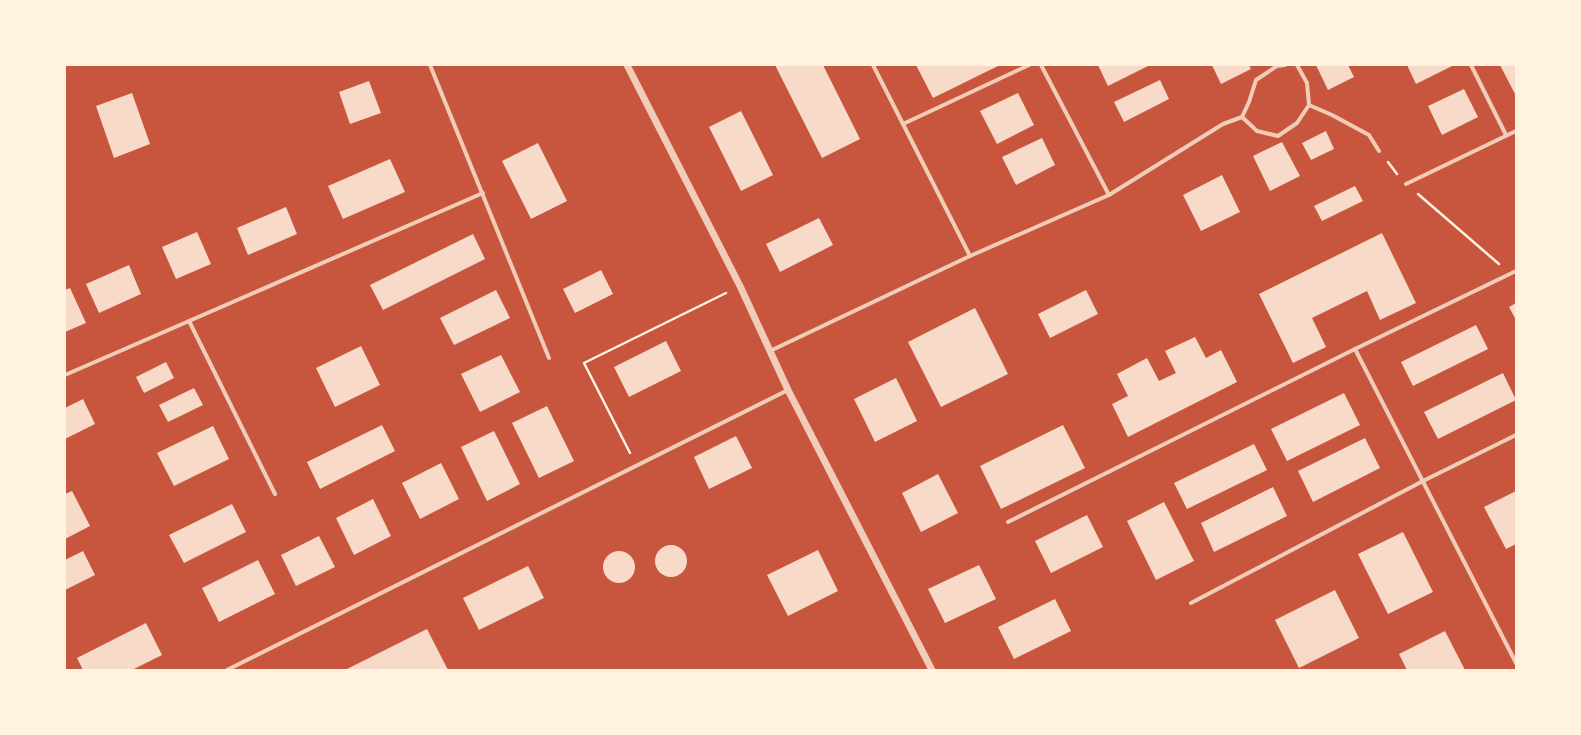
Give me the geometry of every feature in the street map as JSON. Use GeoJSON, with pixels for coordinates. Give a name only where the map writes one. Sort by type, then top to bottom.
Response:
{"type":"FeatureCollection","features":[{"type":"Feature","properties":{"kind":"street"},"geometry":{"type":"LineString","coordinates":[[430,65],[549,358]]}},
{"type":"Feature","properties":{"kind":"street"},"geometry":{"type":"LineString","coordinates":[[627,65],[740,286],[788,390],[932,670]]}},
{"type":"Feature","properties":{"kind":"street"},"geometry":{"type":"LineString","coordinates":[[873,65],[970,256]]}},
{"type":"Feature","properties":{"kind":"street"},"geometry":{"type":"LineString","coordinates":[[903,124],[1029,65]]}},
{"type":"Feature","properties":{"kind":"street"},"geometry":{"type":"LineString","coordinates":[[1042,65],[1109,195]]}},
{"type":"Feature","properties":{"kind":"street"},"geometry":{"type":"LineString","coordinates":[[770,351],[970,256],[1109,195],[1223,124],[1242,117],[1249,102],[1256,80],[1276,66],[1285,65]]}},
{"type":"Feature","properties":{"kind":"street"},"geometry":{"type":"LineString","coordinates":[[1242,117],[1257,131],[1278,136],[1297,123],[1309,105],[1307,83],[1297,65]]}},
{"type":"Feature","properties":{"kind":"street"},"geometry":{"type":"LineString","coordinates":[[1471,65],[1506,135]]}},
{"type":"Feature","properties":{"kind":"street"},"geometry":{"type":"LineString","coordinates":[[1309,105],[1332,115],[1369,135],[1379,151]]}},
{"type":"Feature","properties":{"kind":"street"},"geometry":{"type":"LineString","coordinates":[[1406,184],[1516,131]]}},
{"type":"Feature","properties":{"kind":"street"},"geometry":{"type":"LineString","coordinates":[[65,375],[483,193]]}},
{"type":"Feature","properties":{"kind":"street"},"geometry":{"type":"LineString","coordinates":[[1008,522],[1355,349],[1516,271]]}},
{"type":"Feature","properties":{"kind":"street"},"geometry":{"type":"LineString","coordinates":[[189,321],[275,494]]}},
{"type":"Feature","properties":{"kind":"street"},"geometry":{"type":"LineString","coordinates":[[1355,349],[1516,663]]}},
{"type":"Feature","properties":{"kind":"street"},"geometry":{"type":"LineString","coordinates":[[227,670],[788,390]]}},
{"type":"Feature","properties":{"kind":"street"},"geometry":{"type":"LineString","coordinates":[[1191,603],[1423,481],[1516,435]]}},
{"type":"Feature","properties":{"kind":"path"},"geometry":{"type":"LineString","coordinates":[[1379,151],[1406,184],[1511,273]]}},
{"type":"Feature","properties":{"kind":"path"},"geometry":{"type":"LineString","coordinates":[[637,466],[584,364],[740,286]]}},
{"type":"Feature","properties":{"kind":"building"},"geometry":{"type":"Polygon","coordinates":[[[775,65],[823,65],[860,139],[822,158],[775,65]]]}},
{"type":"Feature","properties":{"kind":"building"},"geometry":{"type":"Polygon","coordinates":[[[916,65],[1000,65],[933,98],[916,65]]]}},
{"type":"Feature","properties":{"kind":"building"},"geometry":{"type":"Polygon","coordinates":[[[1098,65],[1150,65],[1108,86],[1098,65]]]}},
{"type":"Feature","properties":{"kind":"building"},"geometry":{"type":"Polygon","coordinates":[[[1212,65],[1249,65],[1251,69],[1221,84],[1212,65]]]}},
{"type":"Feature","properties":{"kind":"building"},"geometry":{"type":"Polygon","coordinates":[[[1316,65],[1348,65],[1354,77],[1328,90],[1316,65]]]}},
{"type":"Feature","properties":{"kind":"building"},"geometry":{"type":"Polygon","coordinates":[[[1407,65],[1454,65],[1416,84],[1407,65]]]}},
{"type":"Feature","properties":{"kind":"building"},"geometry":{"type":"Polygon","coordinates":[[[1500,65],[1516,65],[1516,94],[1515,94],[1500,65]]]}},
{"type":"Feature","properties":{"kind":"building"},"geometry":{"type":"Polygon","coordinates":[[[1160,80],[1169,99],[1124,122],[1114,102],[1160,80]]]}},
{"type":"Feature","properties":{"kind":"building"},"geometry":{"type":"Polygon","coordinates":[[[369,81],[381,113],[350,124],[339,92],[369,81]]]}},
{"type":"Feature","properties":{"kind":"building"},"geometry":{"type":"Polygon","coordinates":[[[1464,89],[1478,117],[1442,135],[1428,106],[1464,89]]]}},
{"type":"Feature","properties":{"kind":"building"},"geometry":{"type":"Polygon","coordinates":[[[132,93],[150,144],[114,158],[96,106],[132,93]]]}},
{"type":"Feature","properties":{"kind":"building"},"geometry":{"type":"Polygon","coordinates":[[[1018,93],[1034,125],[997,144],[980,111],[1018,93]]]}},
{"type":"Feature","properties":{"kind":"building"},"geometry":{"type":"Polygon","coordinates":[[[741,111],[773,175],[741,191],[709,127],[741,111]]]}},
{"type":"Feature","properties":{"kind":"building"},"geometry":{"type":"Polygon","coordinates":[[[1326,131],[1334,149],[1311,160],[1302,143],[1326,131]]]}},
{"type":"Feature","properties":{"kind":"building"},"geometry":{"type":"Polygon","coordinates":[[[1042,138],[1055,165],[1016,185],[1002,157],[1042,138]]]}},
{"type":"Feature","properties":{"kind":"building"},"geometry":{"type":"Polygon","coordinates":[[[1282,142],[1300,176],[1270,191],[1253,156],[1282,142]]]}},
{"type":"Feature","properties":{"kind":"building"},"geometry":{"type":"Polygon","coordinates":[[[538,143],[567,201],[531,219],[502,161],[538,143]]]}},
{"type":"Feature","properties":{"kind":"building"},"geometry":{"type":"Polygon","coordinates":[[[390,159],[405,192],[343,219],[328,186],[390,159]]]}},
{"type":"Feature","properties":{"kind":"building"},"geometry":{"type":"Polygon","coordinates":[[[1222,175],[1240,212],[1201,231],[1183,195],[1222,175]]]}},
{"type":"Feature","properties":{"kind":"building"},"geometry":{"type":"Polygon","coordinates":[[[1355,186],[1363,201],[1322,221],[1314,206],[1355,186]]]}},
{"type":"Feature","properties":{"kind":"building"},"geometry":{"type":"Polygon","coordinates":[[[286,207],[297,234],[248,255],[237,228],[286,207]]]}},
{"type":"Feature","properties":{"kind":"building"},"geometry":{"type":"Polygon","coordinates":[[[819,218],[833,245],[780,272],[766,244],[819,218]]]}},
{"type":"Feature","properties":{"kind":"building"},"geometry":{"type":"Polygon","coordinates":[[[197,232],[211,264],[176,279],[162,247],[197,232]]]}},
{"type":"Feature","properties":{"kind":"building"},"geometry":{"type":"Polygon","coordinates":[[[1382,233],[1416,303],[1380,320],[1367,291],[1312,318],[1326,347],[1293,363],[1259,294],[1382,233]]]}},
{"type":"Feature","properties":{"kind":"building"},"geometry":{"type":"Polygon","coordinates":[[[473,234],[485,259],[383,310],[370,285],[473,234]]]}},
{"type":"Feature","properties":{"kind":"building"},"geometry":{"type":"Polygon","coordinates":[[[129,265],[141,294],[99,313],[86,284],[129,265]]]}},
{"type":"Feature","properties":{"kind":"building"},"geometry":{"type":"Polygon","coordinates":[[[601,270],[613,294],[575,313],[563,289],[601,270]]]}},
{"type":"Feature","properties":{"kind":"building"},"geometry":{"type":"Polygon","coordinates":[[[70,288],[86,323],[65,332],[65,290],[70,288]]]}},
{"type":"Feature","properties":{"kind":"building"},"geometry":{"type":"Polygon","coordinates":[[[496,290],[510,318],[454,345],[440,318],[496,290]]]}},
{"type":"Feature","properties":{"kind":"building"},"geometry":{"type":"Polygon","coordinates":[[[1086,290],[1098,314],[1050,338],[1038,314],[1086,290]]]}},
{"type":"Feature","properties":{"kind":"building"},"geometry":{"type":"Polygon","coordinates":[[[1516,303],[1516,320],[1509,307],[1516,303]]]}},
{"type":"Feature","properties":{"kind":"building"},"geometry":{"type":"Polygon","coordinates":[[[975,308],[1008,374],[941,407],[908,342],[975,308]]]}},
{"type":"Feature","properties":{"kind":"building"},"geometry":{"type":"Polygon","coordinates":[[[1476,325],[1488,349],[1413,386],[1401,362],[1476,325]]]}},
{"type":"Feature","properties":{"kind":"building"},"geometry":{"type":"Polygon","coordinates":[[[1195,337],[1206,358],[1221,350],[1237,382],[1128,437],[1112,404],[1128,396],[1117,374],[1147,358],[1159,381],[1176,373],[1165,351],[1195,337]]]}},
{"type":"Feature","properties":{"kind":"building"},"geometry":{"type":"Polygon","coordinates":[[[666,341],[681,371],[629,397],[614,367],[666,341]]]}},
{"type":"Feature","properties":{"kind":"building"},"geometry":{"type":"Polygon","coordinates":[[[361,346],[380,385],[335,407],[316,368],[361,346]]]}},
{"type":"Feature","properties":{"kind":"building"},"geometry":{"type":"Polygon","coordinates":[[[501,355],[520,392],[480,412],[461,374],[501,355]]]}},
{"type":"Feature","properties":{"kind":"building"},"geometry":{"type":"Polygon","coordinates":[[[166,362],[174,378],[144,393],[136,377],[166,362]]]}},
{"type":"Feature","properties":{"kind":"building"},"geometry":{"type":"Polygon","coordinates":[[[1503,373],[1516,400],[1438,439],[1424,412],[1503,373]]]}},
{"type":"Feature","properties":{"kind":"building"},"geometry":{"type":"Polygon","coordinates":[[[896,378],[917,421],[875,442],[854,399],[896,378]]]}},
{"type":"Feature","properties":{"kind":"building"},"geometry":{"type":"Polygon","coordinates":[[[194,388],[203,405],[168,422],[159,405],[194,388]]]}},
{"type":"Feature","properties":{"kind":"building"},"geometry":{"type":"Polygon","coordinates":[[[1344,393],[1360,425],[1287,461],[1271,429],[1344,393]]]}},
{"type":"Feature","properties":{"kind":"building"},"geometry":{"type":"Polygon","coordinates":[[[83,399],[95,424],[65,439],[65,408],[83,399]]]}},
{"type":"Feature","properties":{"kind":"building"},"geometry":{"type":"Polygon","coordinates":[[[547,406],[574,461],[539,478],[512,423],[547,406]]]}},
{"type":"Feature","properties":{"kind":"building"},"geometry":{"type":"Polygon","coordinates":[[[382,425],[395,451],[320,489],[307,462],[382,425]]]}},
{"type":"Feature","properties":{"kind":"building"},"geometry":{"type":"Polygon","coordinates":[[[1063,425],[1085,468],[1001,509],[980,466],[1063,425]]]}},
{"type":"Feature","properties":{"kind":"building"},"geometry":{"type":"Polygon","coordinates":[[[213,426],[229,459],[174,486],[157,453],[213,426]]]}},
{"type":"Feature","properties":{"kind":"building"},"geometry":{"type":"Polygon","coordinates":[[[494,431],[520,484],[487,501],[461,447],[494,431]]]}},
{"type":"Feature","properties":{"kind":"building"},"geometry":{"type":"Polygon","coordinates":[[[736,436],[752,468],[709,489],[694,457],[736,436]]]}},
{"type":"Feature","properties":{"kind":"building"},"geometry":{"type":"Polygon","coordinates":[[[1365,438],[1380,468],[1313,502],[1298,471],[1365,438]]]}},
{"type":"Feature","properties":{"kind":"building"},"geometry":{"type":"Polygon","coordinates":[[[1254,444],[1267,470],[1187,509],[1174,483],[1254,444]]]}},
{"type":"Feature","properties":{"kind":"building"},"geometry":{"type":"Polygon","coordinates":[[[441,463],[459,499],[420,519],[402,483],[441,463]]]}},
{"type":"Feature","properties":{"kind":"building"},"geometry":{"type":"Polygon","coordinates":[[[938,474],[958,513],[921,532],[902,493],[938,474]]]}},
{"type":"Feature","properties":{"kind":"building"},"geometry":{"type":"Polygon","coordinates":[[[1273,487],[1287,516],[1214,552],[1201,523],[1273,487]]]}},
{"type":"Feature","properties":{"kind":"building"},"geometry":{"type":"Polygon","coordinates":[[[72,491],[90,526],[65,539],[65,494],[72,491]]]}},
{"type":"Feature","properties":{"kind":"building"},"geometry":{"type":"Polygon","coordinates":[[[1516,491],[1516,544],[1506,549],[1484,507],[1516,491]]]}},
{"type":"Feature","properties":{"kind":"building"},"geometry":{"type":"Polygon","coordinates":[[[373,499],[391,536],[354,555],[336,518],[373,499]]]}},
{"type":"Feature","properties":{"kind":"building"},"geometry":{"type":"Polygon","coordinates":[[[1164,502],[1194,561],[1156,580],[1127,521],[1164,502]]]}},
{"type":"Feature","properties":{"kind":"building"},"geometry":{"type":"Polygon","coordinates":[[[232,504],[246,532],[184,563],[169,535],[232,504]]]}},
{"type":"Feature","properties":{"kind":"building"},"geometry":{"type":"Polygon","coordinates":[[[1087,515],[1103,547],[1051,573],[1035,541],[1087,515]]]}},
{"type":"Feature","properties":{"kind":"building"},"geometry":{"type":"Polygon","coordinates":[[[1403,532],[1433,592],[1388,614],[1358,554],[1403,532]]]}},
{"type":"Feature","properties":{"kind":"building"},"geometry":{"type":"Polygon","coordinates":[[[319,536],[335,567],[296,586],[281,555],[319,536]]]}},
{"type":"Feature","properties":{"kind":"building"},"geometry":{"type":"Polygon","coordinates":[[[668,545],[674,545],[684,552],[687,561],[686,567],[680,574],[674,577],[668,577],[658,570],[655,564],[655,558],[662,548],[668,545]]]}},
{"type":"Feature","properties":{"kind":"building"},"geometry":{"type":"Polygon","coordinates":[[[818,550],[838,591],[788,616],[767,575],[818,550]]]}},
{"type":"Feature","properties":{"kind":"building"},"geometry":{"type":"Polygon","coordinates":[[[83,551],[95,575],[65,590],[65,560],[83,551]]]}},
{"type":"Feature","properties":{"kind":"building"},"geometry":{"type":"Polygon","coordinates":[[[616,551],[622,551],[632,558],[635,567],[634,573],[628,580],[622,583],[616,583],[606,576],[603,570],[603,564],[610,554],[616,551]]]}},
{"type":"Feature","properties":{"kind":"building"},"geometry":{"type":"Polygon","coordinates":[[[258,560],[275,594],[219,622],[202,588],[258,560]]]}},
{"type":"Feature","properties":{"kind":"building"},"geometry":{"type":"Polygon","coordinates":[[[979,565],[996,599],[945,623],[928,589],[979,565]]]}},
{"type":"Feature","properties":{"kind":"building"},"geometry":{"type":"Polygon","coordinates":[[[528,566],[544,598],[479,630],[463,598],[528,566]]]}},
{"type":"Feature","properties":{"kind":"building"},"geometry":{"type":"Polygon","coordinates":[[[1335,590],[1359,638],[1299,668],[1275,620],[1335,590]]]}},
{"type":"Feature","properties":{"kind":"building"},"geometry":{"type":"Polygon","coordinates":[[[1055,599],[1071,631],[1014,659],[998,627],[1055,599]]]}},
{"type":"Feature","properties":{"kind":"building"},"geometry":{"type":"Polygon","coordinates":[[[146,623],[162,655],[132,670],[83,670],[77,658],[146,623]]]}},
{"type":"Feature","properties":{"kind":"building"},"geometry":{"type":"Polygon","coordinates":[[[427,629],[448,670],[345,670],[427,629]]]}},
{"type":"Feature","properties":{"kind":"building"},"geometry":{"type":"Polygon","coordinates":[[[1445,631],[1465,670],[1407,670],[1399,654],[1445,631]]]}}]}
